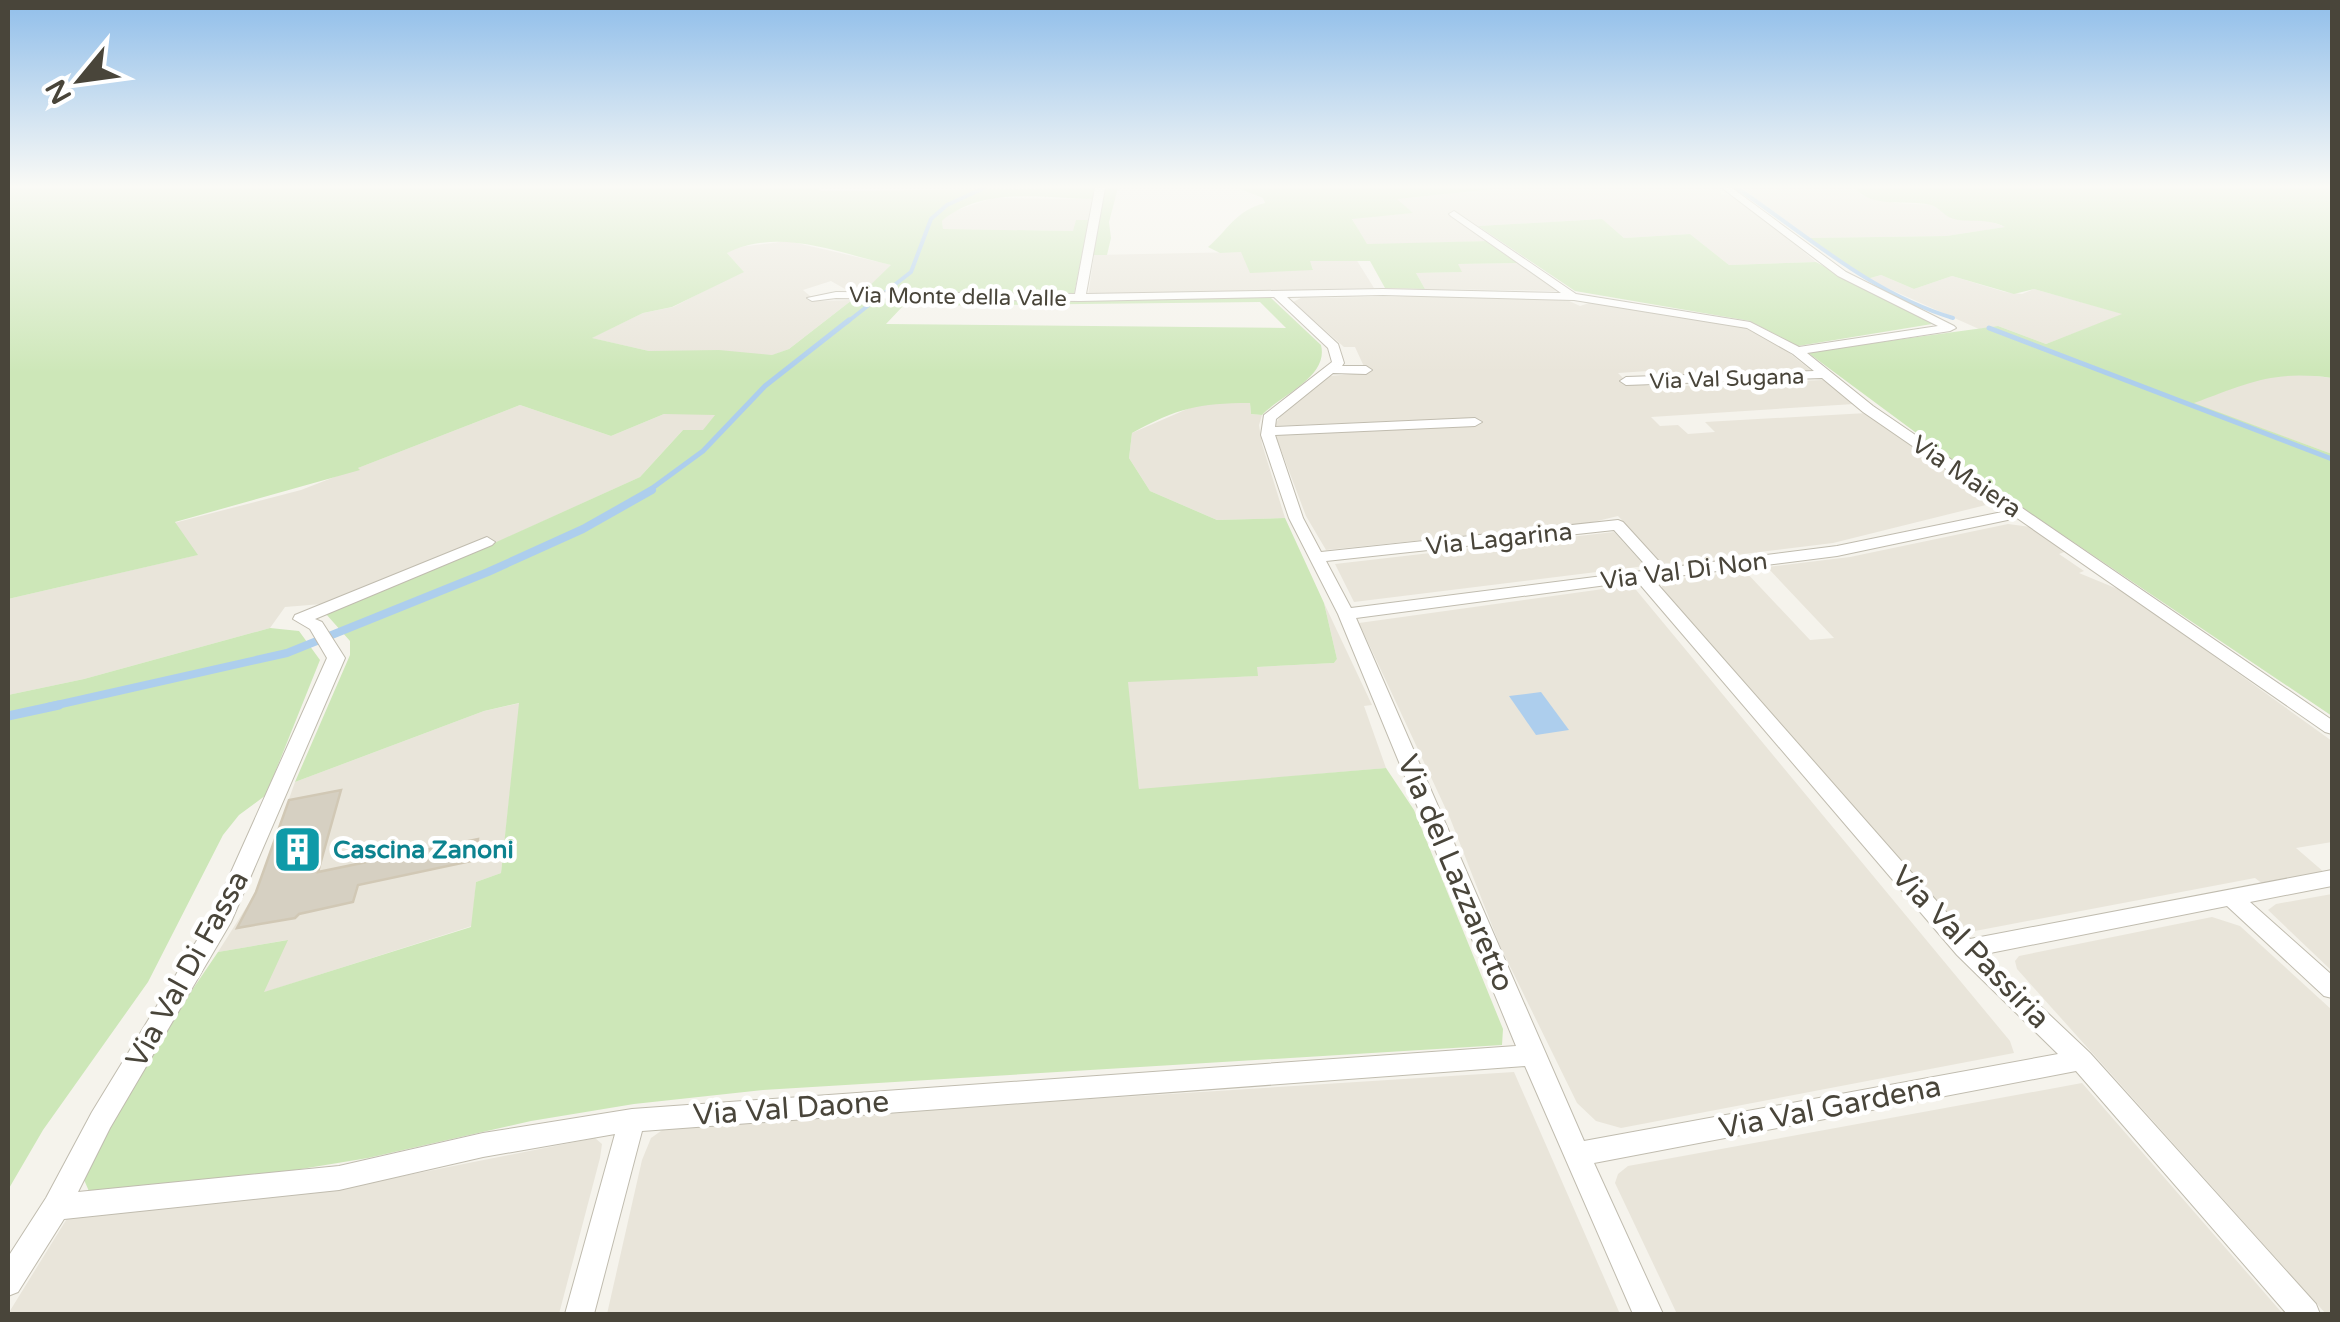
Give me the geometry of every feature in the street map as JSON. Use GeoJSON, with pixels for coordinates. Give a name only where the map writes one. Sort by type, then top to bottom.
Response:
{"type":"FeatureCollection","features":[{"type":"Feature","properties":{"kind":"street","name":"Via Monte della Valle"},"geometry":{"type":"LineString","coordinates":[[1080,298],[1089,250]]}},
{"type":"Feature","properties":{"kind":"street","name":"Via Maiera"},"geometry":{"type":"LineString","coordinates":[[1506,250],[1574,297]]}},
{"type":"Feature","properties":{"kind":"street"},"geometry":{"type":"LineString","coordinates":[[1796,351],[1950,328],[1842,274],[1809,250]]}},
{"type":"Feature","properties":{"kind":"street","name":"Via Monte della Valle"},"geometry":{"type":"LineString","coordinates":[[832,281],[836,294]]}},
{"type":"Feature","properties":{"kind":"street","name":"Via Monte della Valle"},"geometry":{"type":"LineString","coordinates":[[812,298],[836,294],[893,298],[1080,298],[1277,294]]}},
{"type":"Feature","properties":{"kind":"street"},"geometry":{"type":"LineString","coordinates":[[1277,294],[1334,347],[1338,363],[1281,405],[1268,418],[1268,430],[1475,422]]}},
{"type":"Feature","properties":{"kind":"street","name":"Via Maiera"},"geometry":{"type":"LineString","coordinates":[[1277,294],[1574,297],[1750,325],[1796,351],[1868,409],[2332,728]]}},
{"type":"Feature","properties":{"kind":"street"},"geometry":{"type":"LineString","coordinates":[[1333,370],[1366,370]]}},
{"type":"Feature","properties":{"kind":"street","name":"Via Val Sugana"},"geometry":{"type":"LineString","coordinates":[[1626,381],[1828,374]]}},
{"type":"Feature","properties":{"kind":"street","name":"Via del Lazzaretto"},"geometry":{"type":"LineString","coordinates":[[1268,430],[1296,518],[1346,614],[1532,1055],[1648,1314]]}},
{"type":"Feature","properties":{"kind":"street","name":"Via Val Di Non"},"geometry":{"type":"LineString","coordinates":[[1346,614],[1837,551],[2020,513]]}},
{"type":"Feature","properties":{"kind":"street","name":"Via Lagarina"},"geometry":{"type":"LineString","coordinates":[[1317,557],[1618,526],[1651,574]]}},
{"type":"Feature","properties":{"kind":"street","name":"Via Val Di Fassa"},"geometry":{"type":"LineString","coordinates":[[8,1282],[220,922],[336,658],[316,626],[301,619],[486,542]]}},
{"type":"Feature","properties":{"kind":"street","name":"Via Val Passiria"},"geometry":{"type":"LineString","coordinates":[[1651,574],[1965,949],[2082,1060],[2306,1314]]}},
{"type":"Feature","properties":{"kind":"street"},"geometry":{"type":"LineString","coordinates":[[1965,949],[2332,878]]}},
{"type":"Feature","properties":{"kind":"street"},"geometry":{"type":"LineString","coordinates":[[2230,897],[2332,989]]}},
{"type":"Feature","properties":{"kind":"street","name":"Via Val Daone"},"geometry":{"type":"LineString","coordinates":[[56,1206],[339,1178],[483,1145],[632,1120],[1532,1055]]}},
{"type":"Feature","properties":{"kind":"street","name":"Via Val Gardena"},"geometry":{"type":"LineString","coordinates":[[1578,1154],[2082,1060]]}},
{"type":"Feature","properties":{"kind":"street"},"geometry":{"type":"LineString","coordinates":[[580,1314],[632,1120]]}},
{"type":"Feature","properties":{"kind":"shaded area"},"geometry":{"type":"Polygon","coordinates":[[[734,250],[826,250],[892,265],[864,291],[845,289],[831,281],[803,290],[816,301],[852,300],[789,349],[773,355],[649,351],[591,338],[643,313],[673,307],[743,271],[727,253],[734,250]]]}},
{"type":"Feature","properties":{"kind":"shaded area"},"geometry":{"type":"Polygon","coordinates":[[[1710,250],[1801,250],[1816,262],[1729,265],[1710,250]]]}},
{"type":"Feature","properties":{"kind":"shaded area"},"geometry":{"type":"Polygon","coordinates":[[[1241,252],[1313,269],[1309,261],[1356,259],[1374,288],[1088,296],[1094,255],[1241,252]]]}},
{"type":"Feature","properties":{"kind":"shaded area"},"geometry":{"type":"Polygon","coordinates":[[[1520,263],[1558,291],[1425,289],[1416,273],[1461,272],[1457,264],[1520,263]]]}},
{"type":"Feature","properties":{"kind":"shaded area"},"geometry":{"type":"Polygon","coordinates":[[[1881,275],[1914,289],[1952,276],[2005,292],[2022,294],[2034,289],[2124,314],[2046,344],[1998,326],[1979,329],[1867,279],[1881,275]]]}},
{"type":"Feature","properties":{"kind":"shaded area"},"geometry":{"type":"Polygon","coordinates":[[[1301,298],[1567,300],[1580,306],[1592,302],[1739,325],[1772,339],[1813,372],[1656,379],[1648,371],[1618,373],[1628,383],[1662,387],[1823,380],[1854,404],[1651,417],[1660,426],[1678,425],[1688,434],[1715,432],[1705,422],[1867,413],[1994,503],[1833,543],[1663,564],[1618,516],[1589,523],[1326,550],[1306,516],[1275,434],[1476,425],[1473,418],[1274,426],[1285,409],[1329,376],[1367,373],[1355,347],[1344,347],[1293,302],[1301,298]]]}},
{"type":"Feature","properties":{"kind":"shaded area"},"geometry":{"type":"Polygon","coordinates":[[[2268,375],[2332,378],[2332,454],[2192,403],[2268,375]]]}},
{"type":"Feature","properties":{"kind":"shaded area"},"geometry":{"type":"Polygon","coordinates":[[[1201,403],[1250,403],[1251,414],[1262,415],[1262,444],[1285,518],[1217,520],[1150,491],[1129,458],[1132,433],[1201,403]]]}},
{"type":"Feature","properties":{"kind":"shaded area"},"geometry":{"type":"Polygon","coordinates":[[[520,405],[611,436],[664,414],[716,414],[703,431],[683,430],[640,477],[491,545],[481,539],[322,604],[285,607],[270,628],[84,679],[8,695],[8,599],[197,555],[174,523],[301,490],[520,405]]]}},
{"type":"Feature","properties":{"kind":"shaded area"},"geometry":{"type":"Polygon","coordinates":[[[2008,524],[2031,527],[2067,551],[2059,554],[2084,571],[2079,573],[2125,592],[2332,741],[2332,842],[2296,848],[2325,873],[2263,884],[2255,878],[1975,931],[1962,928],[1950,920],[1662,590],[1662,584],[1669,580],[1745,571],[1810,640],[1834,638],[1767,567],[1850,557],[2008,524]]]}},
{"type":"Feature","properties":{"kind":"shaded area"},"geometry":{"type":"Polygon","coordinates":[[[1614,532],[1645,566],[1354,602],[1335,564],[1614,532]]]}},
{"type":"Feature","properties":{"kind":"shaded area"},"geometry":{"type":"Polygon","coordinates":[[[1632,585],[2010,1041],[2014,1053],[1621,1128],[1596,1121],[1577,1103],[1500,946],[1450,818],[1359,623],[1632,585]]]}},
{"type":"Feature","properties":{"kind":"shaded area"},"geometry":{"type":"Polygon","coordinates":[[[1324,603],[1372,705],[1364,706],[1386,768],[1139,790],[1127,681],[1257,676],[1256,667],[1334,663],[1337,659],[1324,603]]]}},
{"type":"Feature","properties":{"kind":"shaded area"},"geometry":{"type":"Polygon","coordinates":[[[520,703],[501,873],[476,882],[472,926],[262,993],[287,940],[218,952],[256,892],[295,782],[484,711],[520,703]]]}},
{"type":"Feature","properties":{"kind":"shaded area"},"geometry":{"type":"Polygon","coordinates":[[[2332,894],[2332,971],[2268,910],[2276,904],[2332,894]]]}},
{"type":"Feature","properties":{"kind":"shaded area"},"geometry":{"type":"Polygon","coordinates":[[[2212,917],[2240,926],[2332,1010],[2332,1314],[2326,1314],[2017,969],[2015,961],[2019,956],[2212,917]]]}},
{"type":"Feature","properties":{"kind":"shaded area"},"geometry":{"type":"Polygon","coordinates":[[[1514,1072],[1620,1314],[607,1314],[642,1160],[651,1138],[668,1126],[1514,1072]]]}},
{"type":"Feature","properties":{"kind":"shaded area"},"geometry":{"type":"Polygon","coordinates":[[[2082,1083],[2283,1314],[1677,1314],[1615,1183],[1618,1174],[1628,1166],[2082,1083]]]}},
{"type":"Feature","properties":{"kind":"shaded area"},"geometry":{"type":"Polygon","coordinates":[[[595,1138],[602,1144],[600,1158],[559,1314],[8,1314],[71,1212],[368,1183],[595,1138]]]}},
{"type":"Feature","properties":{"kind":"green space"},"geometry":{"type":"Polygon","coordinates":[[[8,250],[736,250],[727,253],[744,272],[672,307],[643,313],[592,338],[649,351],[719,350],[772,355],[789,349],[852,300],[1270,297],[1321,345],[1322,356],[1311,376],[1262,415],[1251,414],[1250,403],[1232,403],[1202,406],[1163,418],[1132,433],[1129,458],[1150,491],[1217,520],[1285,518],[1324,603],[1337,659],[1334,663],[1257,667],[1258,676],[1128,682],[1139,789],[1386,768],[1414,810],[1503,1029],[1502,1045],[763,1090],[634,1104],[531,1121],[368,1158],[223,1182],[91,1196],[82,1175],[158,1040],[218,952],[288,940],[264,992],[471,927],[476,882],[501,873],[519,703],[484,711],[295,782],[350,655],[350,641],[322,604],[481,539],[492,544],[640,477],[683,430],[703,430],[715,415],[664,414],[611,436],[520,405],[360,470],[175,522],[198,555],[8,599],[8,250]],[[1260,302],[903,306],[886,324],[1286,328],[1260,302]]]}},
{"type":"Feature","properties":{"kind":"green space"},"geometry":{"type":"Polygon","coordinates":[[[833,250],[1108,250],[1107,255],[1082,255],[1074,294],[1068,296],[864,291],[891,265],[833,250]]]}},
{"type":"Feature","properties":{"kind":"green space"},"geometry":{"type":"Polygon","coordinates":[[[1213,250],[1501,250],[1520,263],[1458,264],[1462,272],[1416,273],[1425,289],[1385,288],[1370,261],[1310,261],[1313,270],[1250,273],[1241,252],[1213,250]]]}},
{"type":"Feature","properties":{"kind":"green space"},"geometry":{"type":"Polygon","coordinates":[[[1513,250],[1710,250],[1729,265],[1816,262],[1932,324],[1798,346],[1750,321],[1575,291],[1513,250]]]}},
{"type":"Feature","properties":{"kind":"green space"},"geometry":{"type":"Polygon","coordinates":[[[1826,250],[2332,250],[2332,378],[2276,377],[2194,403],[2332,454],[2332,716],[1969,472],[1807,352],[1998,326],[2046,344],[2122,314],[2034,289],[2014,294],[1952,276],[1914,289],[1881,275],[1867,279],[1826,250]]]}},
{"type":"Feature","properties":{"kind":"green space"},"geometry":{"type":"Polygon","coordinates":[[[270,628],[299,631],[320,660],[266,795],[239,815],[223,835],[148,982],[43,1130],[8,1190],[8,695],[84,679],[270,628]]]}},
{"type":"Feature","properties":{"kind":"water"},"geometry":{"type":"Polygon","coordinates":[[[1541,692],[1569,730],[1536,735],[1509,696],[1541,692]]]}},
{"type":"Feature","properties":{"kind":"building","name":"Cascina Zanoni"},"geometry":{"type":"Polygon","coordinates":[[[341,790],[318,872],[478,839],[476,860],[358,885],[353,902],[237,928],[256,892],[289,800],[341,790]]]}},
{"type":"Feature","properties":{"kind":"waterway"},"geometry":{"type":"LineString","coordinates":[[846,323],[911,272],[919,250]]}},
{"type":"Feature","properties":{"kind":"waterway"},"geometry":{"type":"LineString","coordinates":[[1823,250],[1894,294],[1953,318]]}},
{"type":"Feature","properties":{"kind":"waterway"},"geometry":{"type":"LineString","coordinates":[[647,492],[703,451],[765,386],[849,320]]}},
{"type":"Feature","properties":{"kind":"waterway"},"geometry":{"type":"LineString","coordinates":[[1989,328],[2332,459]]}},
{"type":"Feature","properties":{"kind":"waterway"},"geometry":{"type":"LineString","coordinates":[[48,707],[287,653],[488,572],[583,529],[652,490]]}},
{"type":"Feature","properties":{"kind":"waterway"},"geometry":{"type":"LineString","coordinates":[[8,716],[59,705]]}},
{"type":"Feature","properties":{"kind":"place","name":"Cascina Zanoni"},"geometry":{"type":"Point","coordinates":[298,849]}}]}
